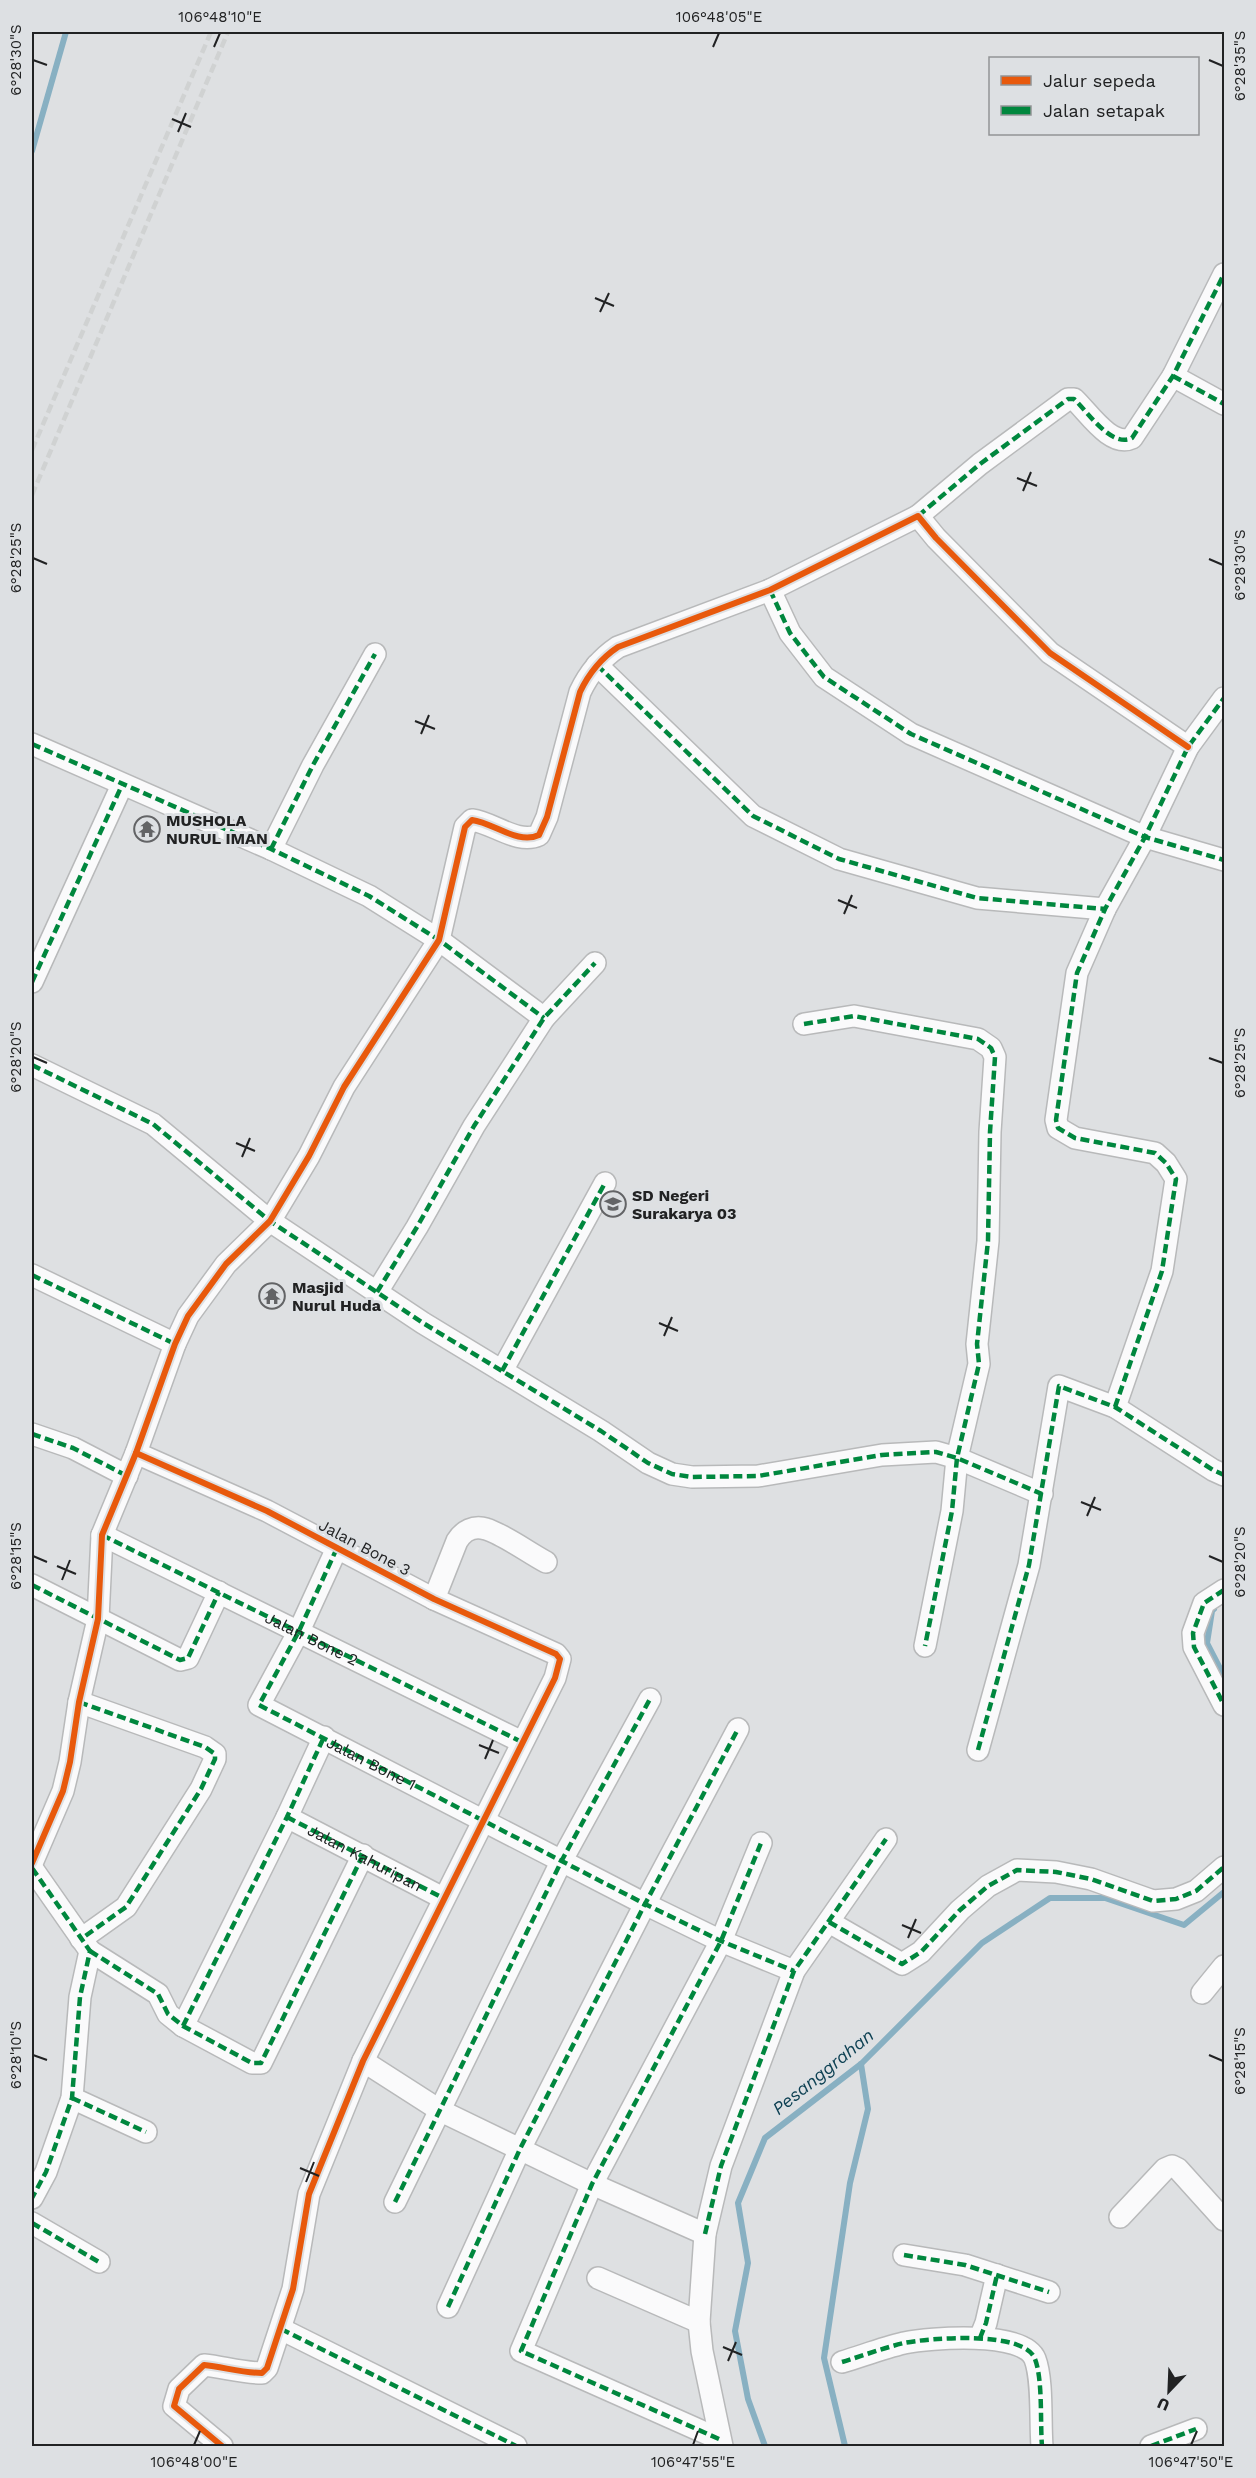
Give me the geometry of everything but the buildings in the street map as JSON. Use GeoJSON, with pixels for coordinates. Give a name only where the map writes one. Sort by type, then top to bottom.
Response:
{"type":"FeatureCollection","features":[{"type":"Feature","properties":{"kind":"street"},"geometry":{"type":"LineString","coordinates":[[32,1863],[63,1791],[76,1733],[79,1702],[98,1619],[102,1534],[136,1453],[175,1344],[188,1316],[226,1264],[270,1221],[309,1155],[344,1087],[439,940],[465,827],[472,820],[481,821],[515,836],[531,839],[539,836],[547,817],[580,692],[597,665],[618,647],[770,590],[918,516],[980,464],[1068,399],[1074,399],[1111,437],[1127,440],[1132,438],[1173,376],[1224,274]]}},
{"type":"Feature","properties":{"kind":"street"},"geometry":{"type":"LineString","coordinates":[[1173,376],[1224,404]]}},
{"type":"Feature","properties":{"kind":"street"},"geometry":{"type":"LineString","coordinates":[[918,516],[936,538],[1050,653],[1188,747]]}},
{"type":"Feature","properties":{"kind":"street"},"geometry":{"type":"LineString","coordinates":[[770,590],[790,633],[824,677],[911,734],[1145,837],[1224,860]]}},
{"type":"Feature","properties":{"kind":"street"},"geometry":{"type":"LineString","coordinates":[[271,849],[375,654]]}},
{"type":"Feature","properties":{"kind":"street"},"geometry":{"type":"LineString","coordinates":[[597,665],[753,816],[839,859],[977,898],[1105,909]]}},
{"type":"Feature","properties":{"kind":"street"},"geometry":{"type":"LineString","coordinates":[[1115,1407],[1162,1271],[1176,1179],[1166,1163],[1155,1153],[1075,1138],[1058,1128],[1056,1120],[1077,973],[1105,909],[1145,837],[1188,747],[1224,698]]}},
{"type":"Feature","properties":{"kind":"street"},"geometry":{"type":"LineString","coordinates":[[32,744],[271,849],[369,896],[439,940],[544,1018]]}},
{"type":"Feature","properties":{"kind":"street"},"geometry":{"type":"LineString","coordinates":[[32,982],[122,784]]}},
{"type":"Feature","properties":{"kind":"street"},"geometry":{"type":"LineString","coordinates":[[378,1292],[474,1126],[544,1018],[595,963]]}},
{"type":"Feature","properties":{"kind":"street"},"geometry":{"type":"LineString","coordinates":[[804,1024],[854,1016],[978,1039],[991,1048],[995,1057],[990,1132],[988,1242],[977,1344],[979,1364],[957,1458],[952,1511],[925,1646]]}},
{"type":"Feature","properties":{"kind":"street"},"geometry":{"type":"LineString","coordinates":[[33,1068],[153,1124],[270,1221],[423,1323],[601,1431],[648,1463],[672,1474],[692,1477],[758,1476],[882,1455],[936,1452],[957,1458],[1042,1494]]}},
{"type":"Feature","properties":{"kind":"street"},"geometry":{"type":"LineString","coordinates":[[501,1371],[605,1183]]}},
{"type":"Feature","properties":{"kind":"street"},"geometry":{"type":"LineString","coordinates":[[32,1275],[175,1344]]}},
{"type":"Feature","properties":{"kind":"street"},"geometry":{"type":"LineString","coordinates":[[978,1750],[1029,1565],[1059,1386],[1115,1407],[1212,1470],[1224,1475]]}},
{"type":"Feature","properties":{"kind":"street"},"geometry":{"type":"LineString","coordinates":[[32,1434],[73,1448],[127,1476]]}},
{"type":"Feature","properties":{"kind":"street","name":"Jalan Bone 3"},"geometry":{"type":"LineString","coordinates":[[136,1453],[267,1511],[434,1599],[556,1654],[561,1659],[555,1678],[522,1742]]}},
{"type":"Feature","properties":{"kind":"street"},"geometry":{"type":"LineString","coordinates":[[434,1599],[457,1541],[461,1535],[472,1528],[485,1528],[546,1562]]}},
{"type":"Feature","properties":{"kind":"street","name":"Jalan Bone 2"},"geometry":{"type":"LineString","coordinates":[[102,1534],[522,1742]]}},
{"type":"Feature","properties":{"kind":"street"},"geometry":{"type":"LineString","coordinates":[[299,1631],[337,1548]]}},
{"type":"Feature","properties":{"kind":"street"},"geometry":{"type":"LineString","coordinates":[[32,1585],[180,1660],[184,1660],[219,1592]]}},
{"type":"Feature","properties":{"kind":"street"},"geometry":{"type":"LineString","coordinates":[[1224,1590],[1204,1603],[1193,1633],[1194,1647],[1224,1705]]}},
{"type":"Feature","properties":{"kind":"street","name":"Jalan Bone 1"},"geometry":{"type":"LineString","coordinates":[[299,1631],[259,1705],[645,1904],[721,1941],[794,1971]]}},
{"type":"Feature","properties":{"kind":"street"},"geometry":{"type":"LineString","coordinates":[[395,2202],[562,1860],[650,1699]]}},
{"type":"Feature","properties":{"kind":"street"},"geometry":{"type":"LineString","coordinates":[[32,2198],[46,2172],[72,2098],[85,1945],[126,1907],[201,1789],[215,1759],[212,1751],[205,1747],[79,1702]]}},
{"type":"Feature","properties":{"kind":"street"},"geometry":{"type":"LineString","coordinates":[[447,2307],[520,2149],[645,1904],[738,1729]]}},
{"type":"Feature","properties":{"kind":"street"},"geometry":{"type":"LineString","coordinates":[[183,2026],[287,1817],[324,1737]]}},
{"type":"Feature","properties":{"kind":"street"},"geometry":{"type":"LineString","coordinates":[[222,2446],[174,2406],[179,2389],[204,2366],[262,2373],[267,2368],[293,2289],[309,2194],[363,2061],[522,1742]]}},
{"type":"Feature","properties":{"kind":"street","name":"Jalan Kahuripan"},"geometry":{"type":"LineString","coordinates":[[287,1817],[443,1898]]}},
{"type":"Feature","properties":{"kind":"street"},"geometry":{"type":"LineString","coordinates":[[721,2443],[699,2322],[705,2234],[721,2166],[794,1971],[886,1839]]}},
{"type":"Feature","properties":{"kind":"street"},"geometry":{"type":"LineString","coordinates":[[721,2443],[521,2351],[592,2184],[721,1941],[761,1844]]}},
{"type":"Feature","properties":{"kind":"street"},"geometry":{"type":"LineString","coordinates":[[32,1869],[85,1945],[158,1994],[168,2014],[183,2026],[252,2063],[261,2063],[363,1855]]}},
{"type":"Feature","properties":{"kind":"street"},"geometry":{"type":"LineString","coordinates":[[829,1922],[903,1964],[921,1952],[960,1910],[988,1886],[1017,1870],[1056,1872],[1091,1879],[1153,1901],[1176,1899],[1196,1891],[1224,1867]]}},
{"type":"Feature","properties":{"kind":"street"},"geometry":{"type":"LineString","coordinates":[[1202,1993],[1224,1966]]}},
{"type":"Feature","properties":{"kind":"street"},"geometry":{"type":"LineString","coordinates":[[363,2061],[441,2111],[592,2184],[705,2234]]}},
{"type":"Feature","properties":{"kind":"street"},"geometry":{"type":"LineString","coordinates":[[72,2098],[146,2132]]}},
{"type":"Feature","properties":{"kind":"street"},"geometry":{"type":"LineString","coordinates":[[1120,2217],[1165,2169],[1172,2166],[1178,2169],[1224,2220]]}},
{"type":"Feature","properties":{"kind":"street"},"geometry":{"type":"LineString","coordinates":[[32,2223],[99,2262]]}},
{"type":"Feature","properties":{"kind":"street"},"geometry":{"type":"LineString","coordinates":[[904,2255],[964,2265],[1049,2292]]}},
{"type":"Feature","properties":{"kind":"street"},"geometry":{"type":"LineString","coordinates":[[980,2338],[986,2323],[997,2275]]}},
{"type":"Feature","properties":{"kind":"street"},"geometry":{"type":"LineString","coordinates":[[598,2278],[699,2322]]}},
{"type":"Feature","properties":{"kind":"street"},"geometry":{"type":"LineString","coordinates":[[281,2329],[516,2446]]}},
{"type":"Feature","properties":{"kind":"street"},"geometry":{"type":"LineString","coordinates":[[842,2362],[905,2343],[980,2338],[1005,2340],[1026,2348],[1034,2358],[1038,2379],[1042,2446]]}},
{"type":"Feature","properties":{"kind":"street"},"geometry":{"type":"LineString","coordinates":[[1151,2446],[1196,2429]]}},
{"type":"Feature","properties":{"kind":"waterway"},"geometry":{"type":"LineString","coordinates":[[32,151],[66,32]]}},
{"type":"Feature","properties":{"kind":"waterway","name":"Pesanggrahan"},"geometry":{"type":"LineString","coordinates":[[1214,1609],[1207,1643],[1224,1676]]}},
{"type":"Feature","properties":{"kind":"waterway","name":"Pesanggrahan"},"geometry":{"type":"LineString","coordinates":[[765,2446],[748,2399],[735,2331],[748,2263],[738,2203],[765,2138],[861,2064],[982,1943],[1050,1898],[1105,1898],[1184,1925],[1224,1892]]}},
{"type":"Feature","properties":{"kind":"waterway"},"geometry":{"type":"LineString","coordinates":[[845,2446],[824,2358],[850,2183],[868,2109],[861,2064]]}},
{"type":"Feature","properties":{"kind":"railway"},"geometry":{"type":"LineString","coordinates":[[32,450],[211,32]]}},
{"type":"Feature","properties":{"kind":"railway"},"geometry":{"type":"LineString","coordinates":[[32,495],[228,32]]}},
{"type":"Feature","properties":{"kind":"marked path"},"geometry":{"type":"LineString","coordinates":[[918,516],[980,464],[1068,399],[1074,399],[1100,427],[1116,438],[1124,440],[1132,438],[1173,376],[1224,274]]}},
{"type":"Feature","properties":{"kind":"marked path"},"geometry":{"type":"LineString","coordinates":[[1173,376],[1224,404]]}},
{"type":"Feature","properties":{"kind":"marked path"},"geometry":{"type":"LineString","coordinates":[[770,590],[790,633],[824,677],[911,734],[1145,837],[1224,860]]}},
{"type":"Feature","properties":{"kind":"marked path"},"geometry":{"type":"LineString","coordinates":[[271,849],[313,765],[375,654]]}},
{"type":"Feature","properties":{"kind":"marked path"},"geometry":{"type":"LineString","coordinates":[[597,665],[753,816],[839,859],[977,898],[1105,909]]}},
{"type":"Feature","properties":{"kind":"marked path"},"geometry":{"type":"LineString","coordinates":[[1115,1407],[1162,1271],[1176,1179],[1166,1163],[1155,1153],[1075,1138],[1058,1128],[1056,1120],[1077,973],[1105,909],[1145,837],[1188,747],[1224,698]]}},
{"type":"Feature","properties":{"kind":"marked path"},"geometry":{"type":"LineString","coordinates":[[32,744],[271,849],[369,896],[439,940],[544,1018]]}},
{"type":"Feature","properties":{"kind":"marked path"},"geometry":{"type":"LineString","coordinates":[[32,982],[122,785]]}},
{"type":"Feature","properties":{"kind":"marked path"},"geometry":{"type":"LineString","coordinates":[[377,1292],[474,1126],[544,1018],[595,963]]}},
{"type":"Feature","properties":{"kind":"marked path"},"geometry":{"type":"LineString","coordinates":[[804,1024],[854,1016],[978,1039],[991,1048],[995,1057],[990,1132],[988,1241],[977,1344],[979,1364],[957,1458],[952,1511],[925,1646]]}},
{"type":"Feature","properties":{"kind":"marked path"},"geometry":{"type":"LineString","coordinates":[[32,1065],[153,1124],[270,1221],[423,1323],[601,1431],[648,1463],[672,1474],[692,1477],[758,1476],[882,1455],[936,1452],[957,1458],[1042,1494]]}},
{"type":"Feature","properties":{"kind":"marked path"},"geometry":{"type":"LineString","coordinates":[[502,1371],[605,1183]]}},
{"type":"Feature","properties":{"kind":"marked path"},"geometry":{"type":"LineString","coordinates":[[32,1275],[175,1344]]}},
{"type":"Feature","properties":{"kind":"marked path"},"geometry":{"type":"LineString","coordinates":[[978,1750],[1029,1565],[1059,1386],[1115,1407],[1224,1475]]}},
{"type":"Feature","properties":{"kind":"marked path"},"geometry":{"type":"LineString","coordinates":[[32,1434],[73,1448],[127,1476]]}},
{"type":"Feature","properties":{"kind":"marked path"},"geometry":{"type":"LineString","coordinates":[[102,1535],[522,1742]]}},
{"type":"Feature","properties":{"kind":"marked path"},"geometry":{"type":"LineString","coordinates":[[337,1548],[299,1631],[259,1705],[645,1904],[721,1941],[794,1971]]}},
{"type":"Feature","properties":{"kind":"marked path"},"geometry":{"type":"LineString","coordinates":[[32,1585],[180,1660],[188,1658],[219,1592]]}},
{"type":"Feature","properties":{"kind":"marked path"},"geometry":{"type":"LineString","coordinates":[[1224,1590],[1204,1603],[1193,1633],[1194,1647],[1224,1705]]}},
{"type":"Feature","properties":{"kind":"marked path"},"geometry":{"type":"LineString","coordinates":[[395,2202],[562,1860],[650,1699]]}},
{"type":"Feature","properties":{"kind":"marked path"},"geometry":{"type":"LineString","coordinates":[[79,1702],[205,1747],[215,1754],[215,1759],[201,1789],[126,1907],[81,1939]]}},
{"type":"Feature","properties":{"kind":"marked path"},"geometry":{"type":"LineString","coordinates":[[448,2307],[520,2149],[645,1904],[738,1729]]}},
{"type":"Feature","properties":{"kind":"marked path"},"geometry":{"type":"LineString","coordinates":[[183,2026],[287,1817],[324,1737]]}},
{"type":"Feature","properties":{"kind":"marked path"},"geometry":{"type":"LineString","coordinates":[[287,1817],[443,1898]]}},
{"type":"Feature","properties":{"kind":"marked path"},"geometry":{"type":"LineString","coordinates":[[705,2234],[721,2166],[794,1971],[886,1839]]}},
{"type":"Feature","properties":{"kind":"marked path"},"geometry":{"type":"LineString","coordinates":[[719,2439],[521,2351],[592,2184],[721,1941],[761,1843]]}},
{"type":"Feature","properties":{"kind":"marked path"},"geometry":{"type":"LineString","coordinates":[[90,1951],[158,1994],[168,2014],[183,2026],[252,2063],[261,2063],[363,1855]]}},
{"type":"Feature","properties":{"kind":"marked path"},"geometry":{"type":"LineString","coordinates":[[829,1922],[902,1964],[921,1952],[960,1910],[988,1886],[1017,1870],[1056,1872],[1091,1879],[1153,1901],[1176,1899],[1196,1891],[1224,1867]]}},
{"type":"Feature","properties":{"kind":"marked path"},"geometry":{"type":"LineString","coordinates":[[32,1868],[90,1951],[80,1997],[72,2098],[46,2172],[32,2198]]}},
{"type":"Feature","properties":{"kind":"marked path"},"geometry":{"type":"LineString","coordinates":[[72,2098],[146,2132]]}},
{"type":"Feature","properties":{"kind":"marked path"},"geometry":{"type":"LineString","coordinates":[[32,2223],[99,2262]]}},
{"type":"Feature","properties":{"kind":"marked path"},"geometry":{"type":"LineString","coordinates":[[904,2255],[965,2265],[1049,2292]]}},
{"type":"Feature","properties":{"kind":"marked path"},"geometry":{"type":"LineString","coordinates":[[980,2338],[986,2323],[997,2275]]}},
{"type":"Feature","properties":{"kind":"marked path"},"geometry":{"type":"LineString","coordinates":[[281,2329],[516,2446]]}},
{"type":"Feature","properties":{"kind":"marked path"},"geometry":{"type":"LineString","coordinates":[[842,2362],[916,2341],[975,2338],[1013,2344],[1027,2350],[1035,2359],[1038,2368],[1042,2446]]}},
{"type":"Feature","properties":{"kind":"marked path"},"geometry":{"type":"LineString","coordinates":[[1151,2446],[1196,2429]]}},
{"type":"Feature","properties":{"kind":"cycle path"},"geometry":{"type":"LineString","coordinates":[[32,1863],[63,1791],[70,1762],[79,1702],[98,1619],[102,1535],[136,1453],[175,1344],[188,1316],[226,1264],[270,1221],[309,1156],[344,1087],[439,940],[465,827],[472,820],[514,835],[523,837],[539,835],[547,817],[580,692],[600,662],[618,647],[770,590],[918,516],[936,538],[1050,653],[1188,747]]}},
{"type":"Feature","properties":{"kind":"cycle path"},"geometry":{"type":"LineString","coordinates":[[136,1453],[267,1511],[434,1599],[556,1654],[560,1659],[555,1678],[363,2061],[309,2194],[293,2289],[267,2368],[262,2373],[255,2373],[204,2365],[179,2389],[174,2406],[222,2446]]}},
{"type":"Feature","properties":{"kind":"place","name":"MUSHOLA NURUL IMAN"},"geometry":{"type":"Point","coordinates":[147,829]}},
{"type":"Feature","properties":{"kind":"place","name":"SD Negeri Surakarya 03"},"geometry":{"type":"Point","coordinates":[613,1204]}},
{"type":"Feature","properties":{"kind":"place","name":"Masjid Nurul Huda"},"geometry":{"type":"Point","coordinates":[272,1296]}}]}
